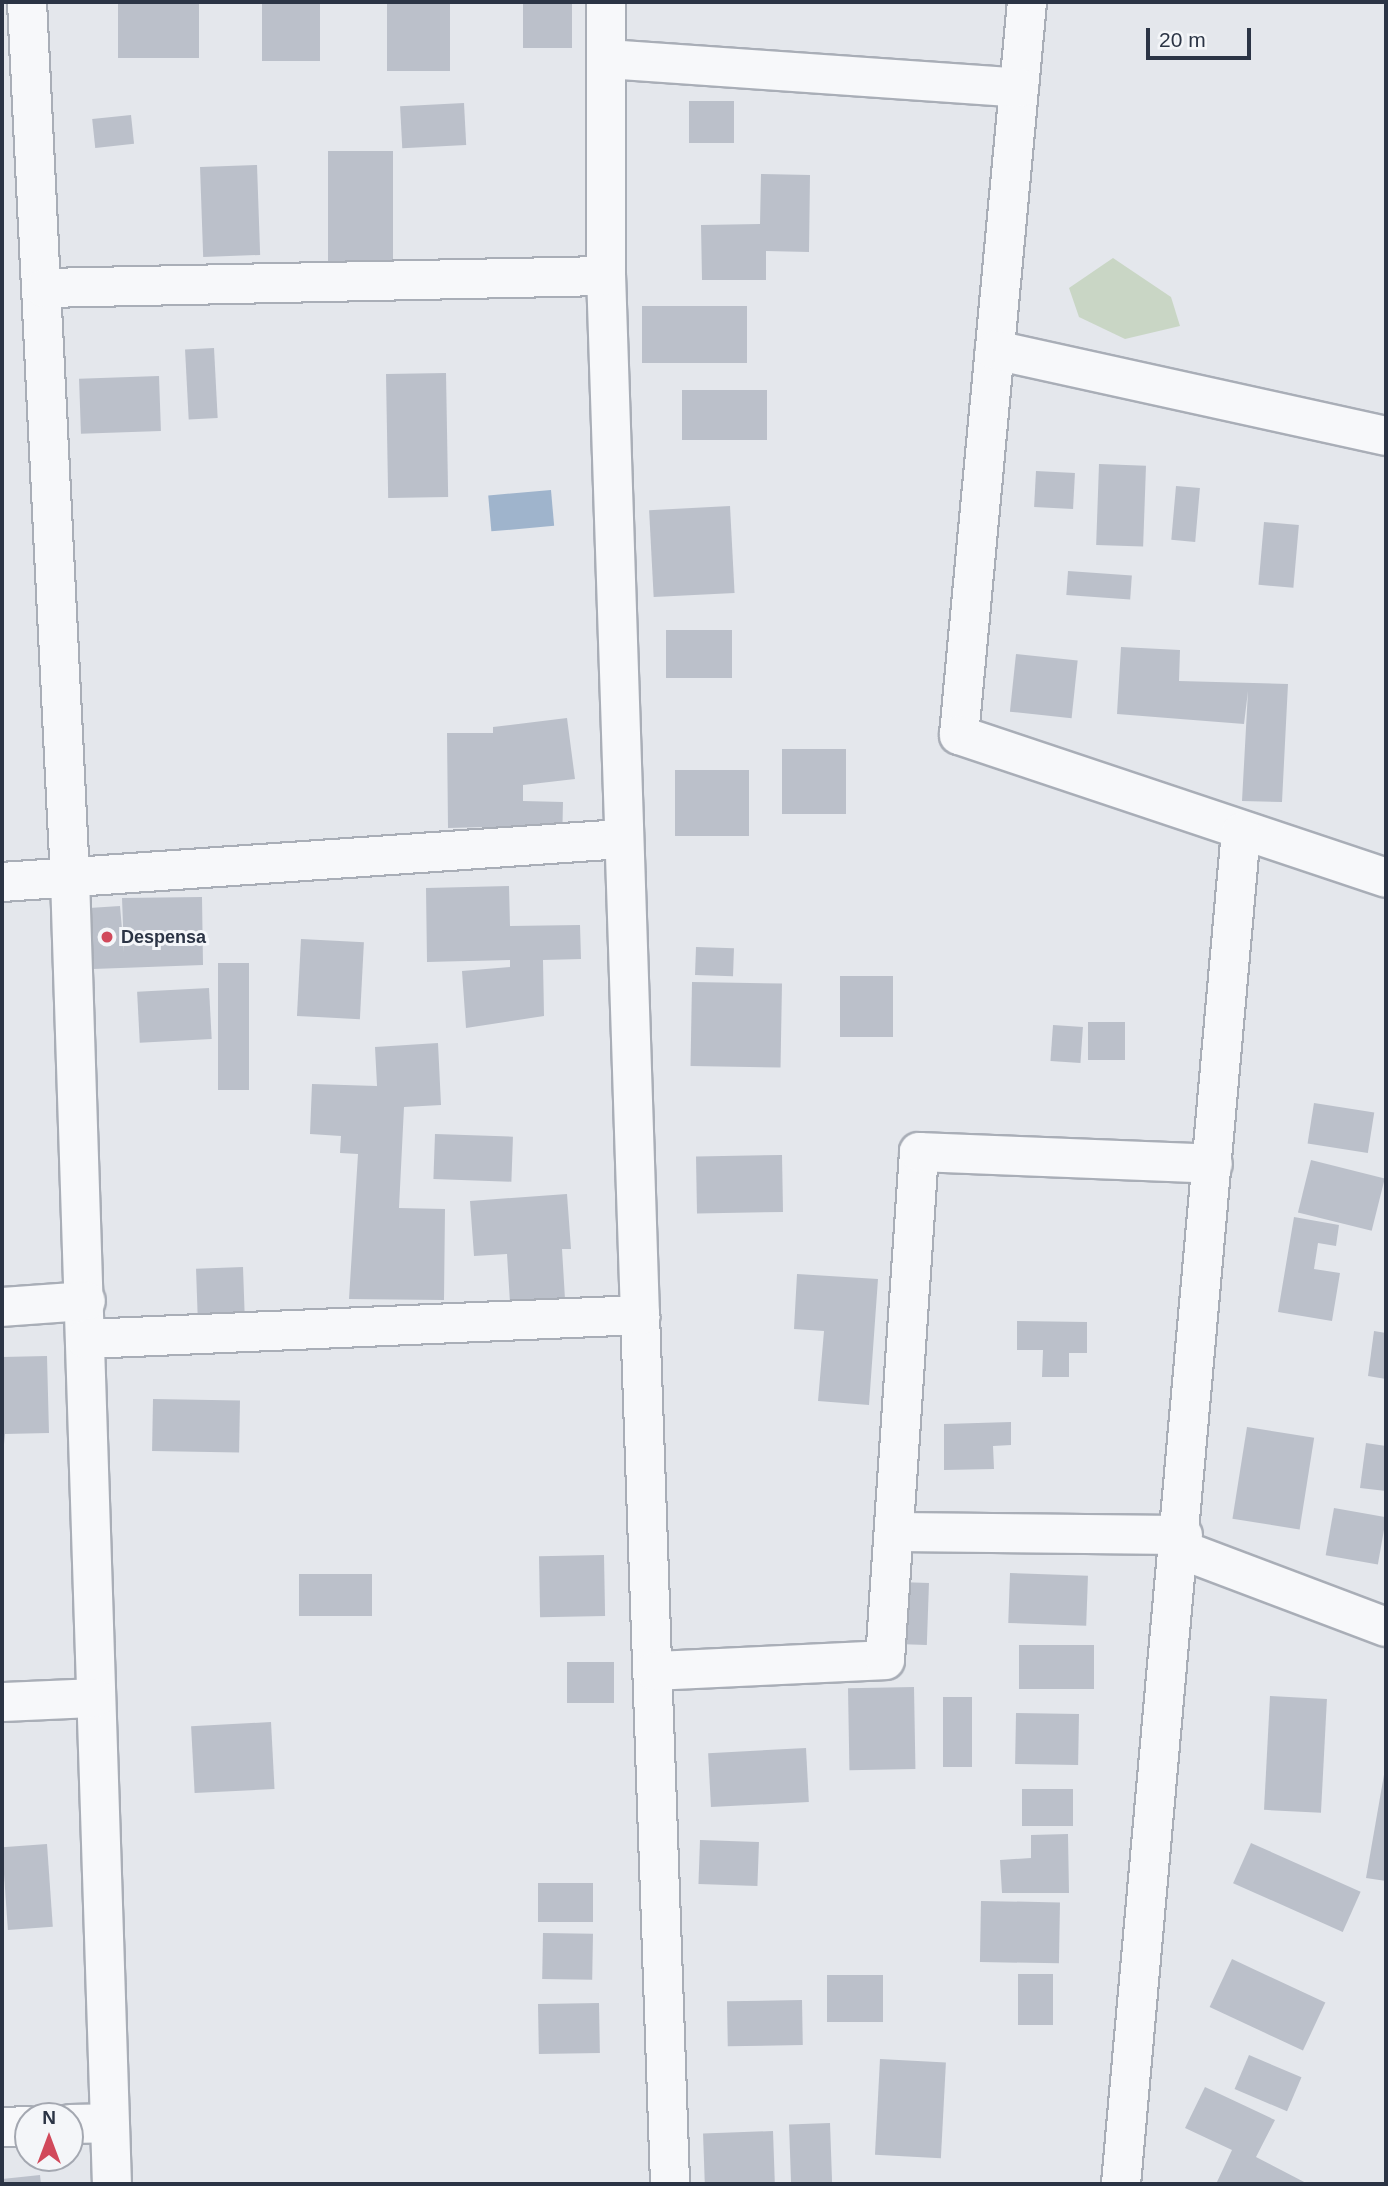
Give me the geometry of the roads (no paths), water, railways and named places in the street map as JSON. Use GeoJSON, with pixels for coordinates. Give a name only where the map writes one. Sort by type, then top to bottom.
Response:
{"type":"FeatureCollection","features":[{"type":"Feature","properties":{"kind":"street"},"geometry":{"type":"LineString","coordinates":[[27,2],[15,86],[45,288],[86,1301],[95,1698],[112,2184]]}},
{"type":"Feature","properties":{"kind":"street"},"geometry":{"type":"LineString","coordinates":[[606,2],[606,276],[622,839],[655,1671],[670,2184]]}},
{"type":"Feature","properties":{"kind":"street"},"geometry":{"type":"LineString","coordinates":[[1027,2],[958,735],[1241,832],[1386,878]]}},
{"type":"Feature","properties":{"kind":"street"},"geometry":{"type":"LineString","coordinates":[[608,59],[1019,88]]}},
{"type":"Feature","properties":{"kind":"street"},"geometry":{"type":"LineString","coordinates":[[45,288],[606,276]]}},
{"type":"Feature","properties":{"kind":"street"},"geometry":{"type":"LineString","coordinates":[[995,351],[1386,436]]}},
{"type":"Feature","properties":{"kind":"street"},"geometry":{"type":"LineString","coordinates":[[1121,2184],[1182,1542],[1241,832]]}},
{"type":"Feature","properties":{"kind":"street"},"geometry":{"type":"LineString","coordinates":[[2,882],[622,839]]}},
{"type":"Feature","properties":{"kind":"street"},"geometry":{"type":"LineString","coordinates":[[655,1671],[885,1660],[919,1152],[1213,1164]]}},
{"type":"Feature","properties":{"kind":"street"},"geometry":{"type":"LineString","coordinates":[[2,1307],[86,1301]]}},
{"type":"Feature","properties":{"kind":"street"},"geometry":{"type":"LineString","coordinates":[[86,1339],[640,1315]]}},
{"type":"Feature","properties":{"kind":"street"},"geometry":{"type":"LineString","coordinates":[[894,1532],[1182,1542],[1386,1627]]}},
{"type":"Feature","properties":{"kind":"street"},"geometry":{"type":"LineString","coordinates":[[2,1702],[95,1698]]}},
{"type":"Feature","properties":{"kind":"street"},"geometry":{"type":"LineString","coordinates":[[84,2124],[109,2123]]}},
{"type":"Feature","properties":{"kind":"water"},"geometry":{"type":"Polygon","coordinates":[[[551,490],[554,526],[491,531],[488,495],[551,490]]]}},
{"type":"Feature","properties":{"kind":"place","name":"Despensa"},"geometry":{"type":"Point","coordinates":[107,937]}}]}
